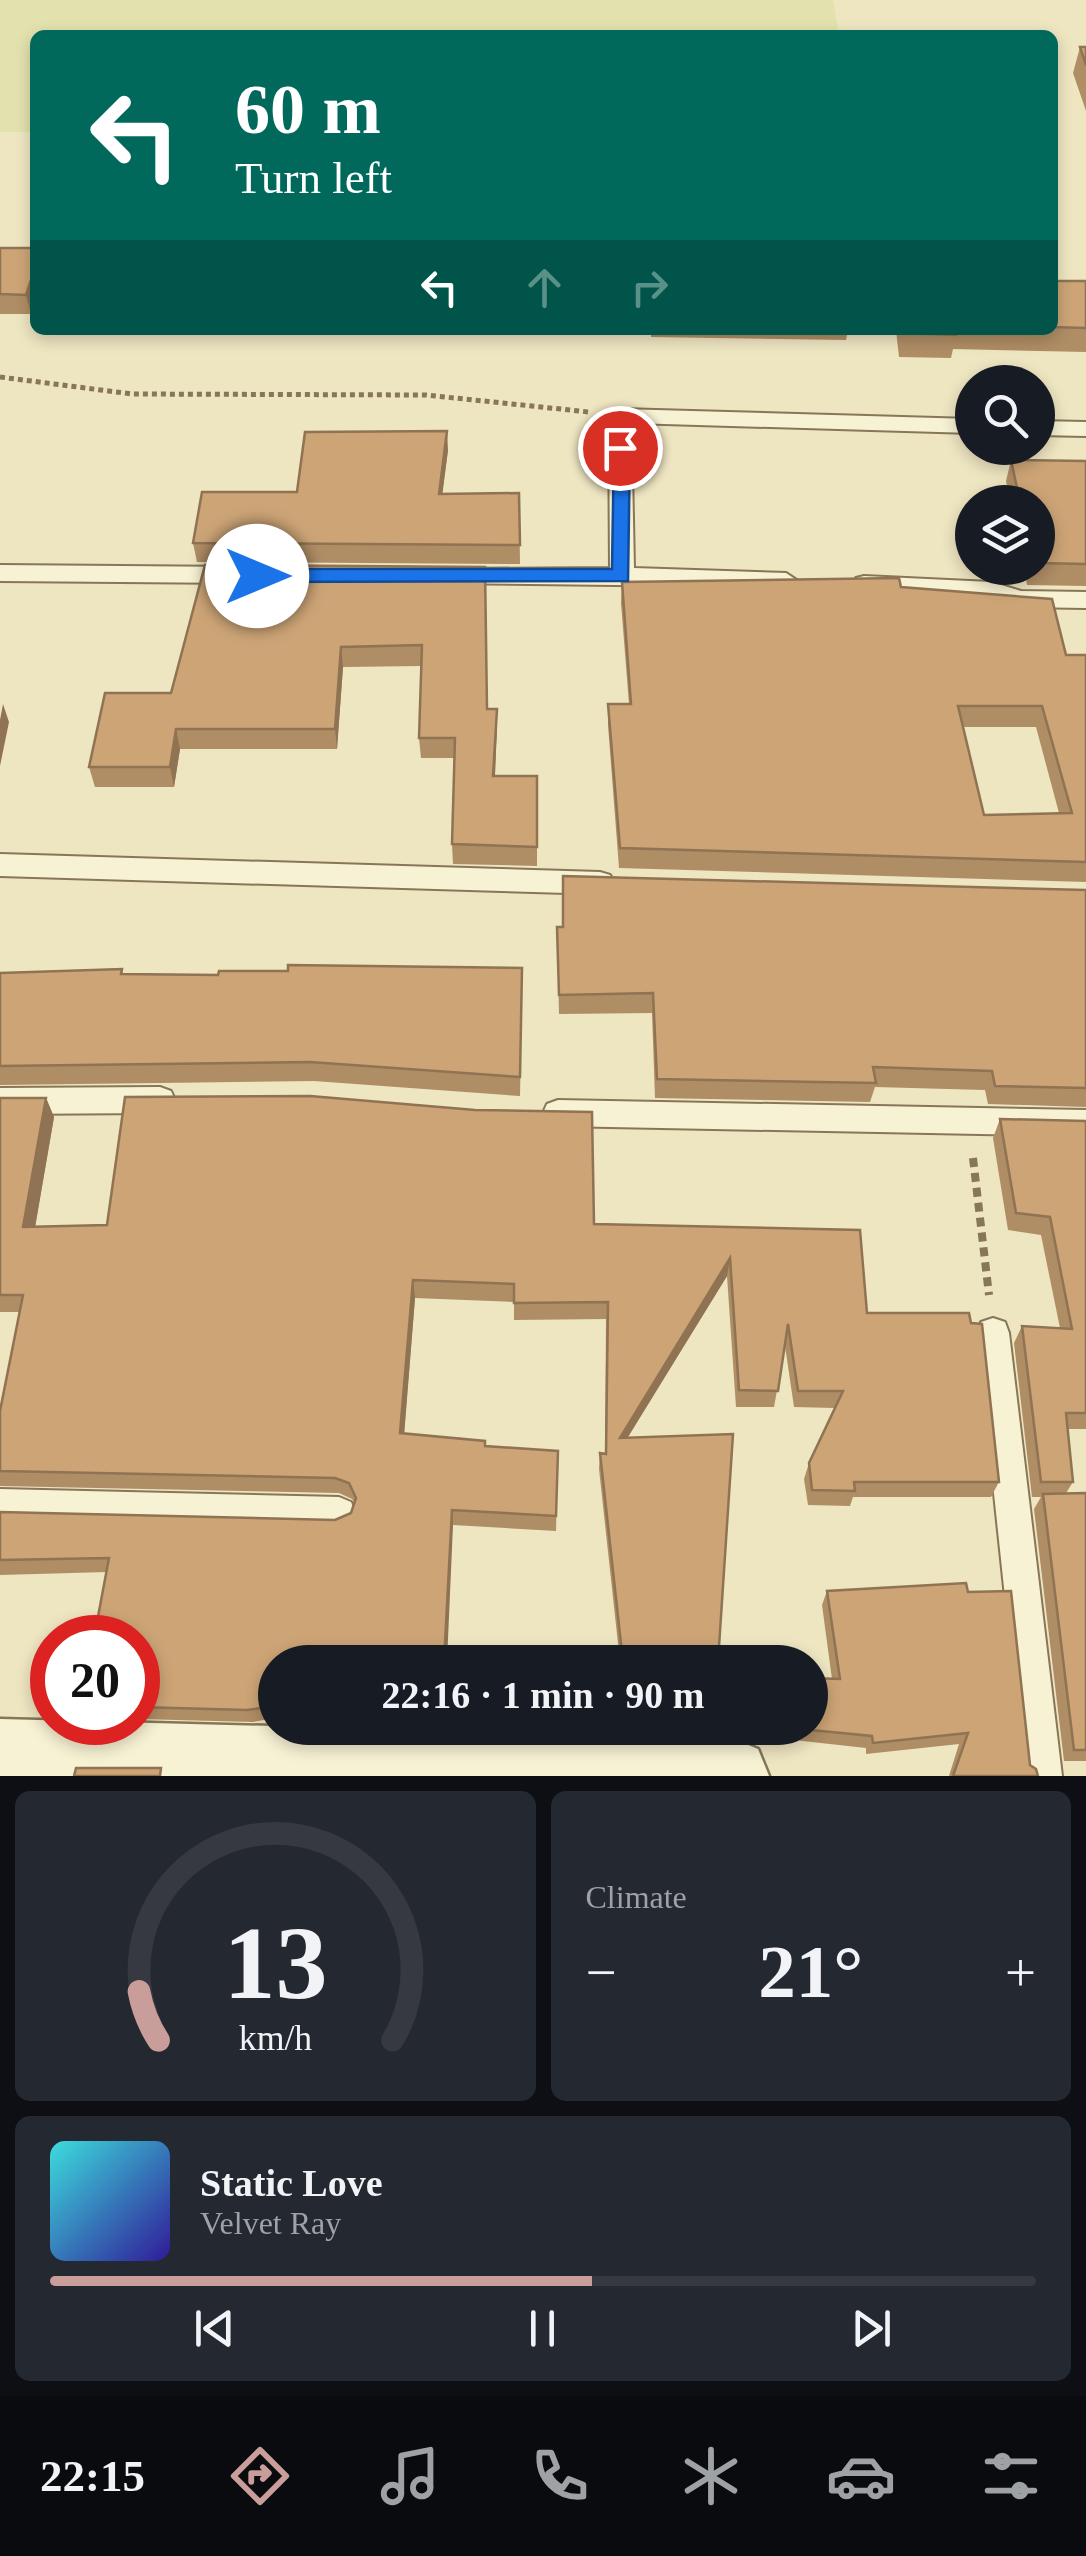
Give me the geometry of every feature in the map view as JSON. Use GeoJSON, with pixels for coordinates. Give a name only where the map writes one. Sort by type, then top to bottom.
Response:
{"type":"FeatureCollection","features":[{"type":"Feature","properties":{"kind":"street"},"geometry":{"type":"LineString","coordinates":[[0,1757],[731,1776]]}},
{"type":"Feature","properties":{"kind":"lane"},"geometry":{"type":"LineString","coordinates":[[622,576],[620,416],[955,426]]}},
{"type":"Feature","properties":{"kind":"lane"},"geometry":{"type":"LineString","coordinates":[[1055,428],[1086,429]]}},
{"type":"Feature","properties":{"kind":"lane"},"geometry":{"type":"LineString","coordinates":[[0,573],[268,576]]}},
{"type":"Feature","properties":{"kind":"lane"},"geometry":{"type":"LineString","coordinates":[[421,577],[622,576],[809,582]]}},
{"type":"Feature","properties":{"kind":"lane"},"geometry":{"type":"LineString","coordinates":[[846,583],[991,590],[1021,600],[1086,600]]}},
{"type":"Feature","properties":{"kind":"lane"},"geometry":{"type":"LineString","coordinates":[[0,866],[632,884]]}},
{"type":"Feature","properties":{"kind":"lane"},"geometry":{"type":"LineString","coordinates":[[0,1101],[196,1100]]}},
{"type":"Feature","properties":{"kind":"lane"},"geometry":{"type":"LineString","coordinates":[[535,1113],[969,1117],[1086,1123]]}},
{"type":"Feature","properties":{"kind":"lane"},"geometry":{"type":"LineString","coordinates":[[993,1332],[1043,1776]]}},
{"type":"Feature","properties":{"kind":"lane"},"geometry":{"type":"LineString","coordinates":[[0,1506],[339,1514]]}},
{"type":"Feature","properties":{"kind":"path"},"geometry":{"type":"LineString","coordinates":[[0,377],[132,394],[426,395],[620,416]]}},
{"type":"Feature","properties":{"kind":"path"},"geometry":{"type":"LineString","coordinates":[[969,1117],[993,1332]]}},
{"type":"Feature","properties":{"kind":"shaded area"},"geometry":{"type":"Polygon","coordinates":[[[0,0],[833,0],[838,30],[30,30],[30,132],[0,132],[0,0]]]}},
{"type":"Feature","properties":{"kind":"building"},"geometry":{"type":"Polygon","coordinates":[[[0,248],[30,248],[26,295],[0,294],[0,248]]]}},
{"type":"Feature","properties":{"kind":"building"},"geometry":{"type":"Polygon","coordinates":[[[1058,281],[1086,281],[1086,328],[1058,327],[1058,281]]]}},
{"type":"Feature","properties":{"kind":"building"},"geometry":{"type":"Polygon","coordinates":[[[447,431],[439,494],[519,493],[520,545],[193,543],[202,492],[297,492],[305,432],[447,431]]]}},
{"type":"Feature","properties":{"kind":"building"},"geometry":{"type":"Polygon","coordinates":[[[1086,461],[1086,564],[1055,563],[1055,485],[1016,485],[1012,465],[1086,461]]]}},
{"type":"Feature","properties":{"kind":"building"},"geometry":{"type":"Polygon","coordinates":[[[205,565],[485,567],[487,709],[497,709],[493,776],[537,776],[537,847],[452,844],[455,738],[419,738],[422,645],[341,647],[335,729],[176,729],[170,767],[89,767],[105,693],[171,693],[205,565]]]}},
{"type":"Feature","properties":{"kind":"building"},"geometry":{"type":"Polygon","coordinates":[[[899,578],[901,587],[1052,599],[1066,655],[1086,655],[1086,862],[620,848],[608,704],[631,704],[622,582],[899,578]],[[958,706],[984,815],[1072,813],[1042,706],[958,706]]]}},
{"type":"Feature","properties":{"kind":"building"},"geometry":{"type":"Polygon","coordinates":[[[563,876],[1086,890],[1086,1088],[995,1086],[992,1071],[873,1067],[876,1083],[657,1079],[653,993],[559,995],[557,927],[563,927],[563,876]]]}},
{"type":"Feature","properties":{"kind":"building"},"geometry":{"type":"Polygon","coordinates":[[[288,965],[522,968],[520,1077],[310,1062],[0,1066],[0,973],[122,969],[121,974],[218,975],[219,971],[288,971],[288,965]]]}},
{"type":"Feature","properties":{"kind":"building"},"geometry":{"type":"Polygon","coordinates":[[[310,1096],[475,1110],[592,1112],[594,1224],[860,1230],[867,1313],[969,1313],[971,1323],[982,1324],[999,1482],[854,1482],[855,1491],[812,1490],[809,1463],[843,1391],[798,1391],[788,1324],[778,1391],[739,1390],[730,1258],[620,1438],[733,1434],[719,1645],[621,1645],[600,1453],[606,1454],[608,1302],[514,1303],[514,1284],[413,1280],[400,1433],[485,1441],[485,1446],[558,1451],[556,1516],[452,1510],[445,1645],[258,1645],[258,1708],[160,1708],[160,1615],[98,1615],[109,1558],[0,1560],[0,1512],[335,1520],[351,1513],[356,1498],[349,1483],[335,1478],[0,1471],[0,1411],[23,1295],[0,1295],[0,1098],[46,1098],[23,1227],[107,1225],[125,1097],[310,1096]]]}},
{"type":"Feature","properties":{"kind":"building"},"geometry":{"type":"Polygon","coordinates":[[[1000,1119],[1086,1121],[1086,1413],[1066,1413],[1073,1482],[1041,1482],[1022,1326],[1072,1329],[1050,1217],[1016,1213],[1000,1119]]]}},
{"type":"Feature","properties":{"kind":"building"},"geometry":{"type":"Polygon","coordinates":[[[1086,1493],[1086,1750],[1074,1750],[1043,1494],[1086,1493]]]}},
{"type":"Feature","properties":{"kind":"building"},"geometry":{"type":"Polygon","coordinates":[[[966,1583],[968,1592],[1011,1591],[1030,1765],[1038,1776],[953,1776],[968,1733],[873,1743],[872,1736],[828,1732],[828,1679],[840,1679],[827,1591],[966,1583]]]}},
{"type":"Feature","properties":{"kind":"building"},"geometry":{"type":"Polygon","coordinates":[[[76,1768],[161,1768],[160,1776],[74,1776],[76,1768]]]}},
{"type":"Feature","properties":{"kind":"route"},"geometry":{"type":"LineString","coordinates":[[257,576],[622,576],[620,448]]}}]}
